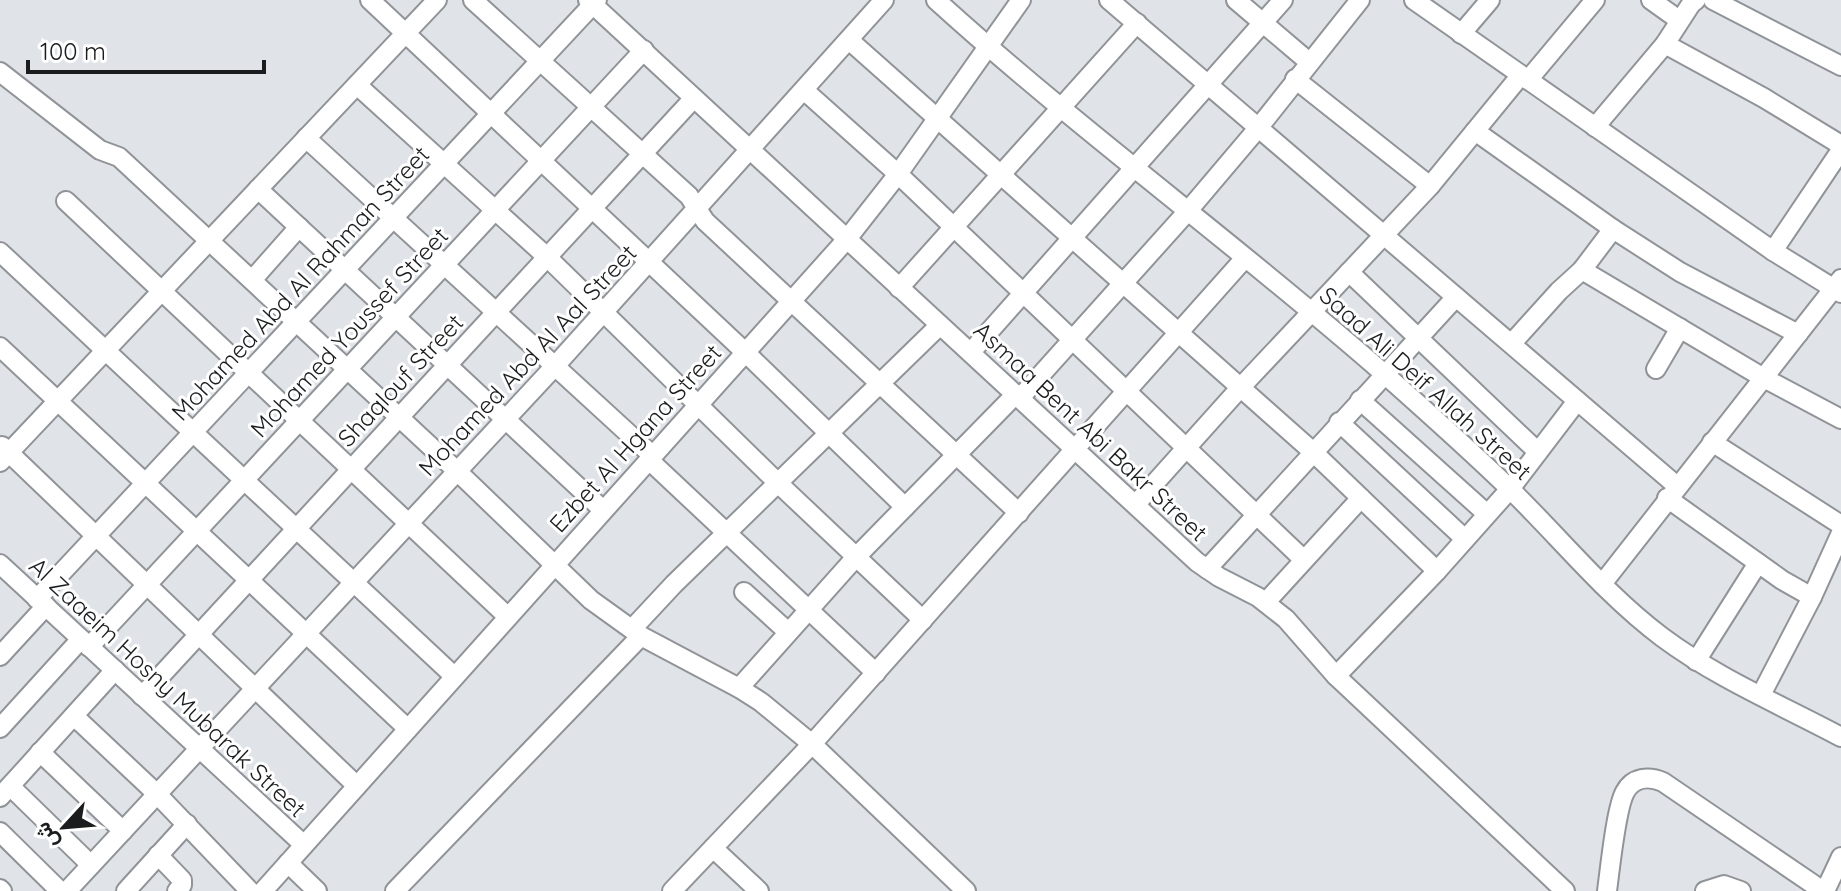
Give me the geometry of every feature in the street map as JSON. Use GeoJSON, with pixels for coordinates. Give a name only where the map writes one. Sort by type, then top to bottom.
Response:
{"type":"FeatureCollection","features":[{"type":"Feature","properties":{"kind":"street"},"geometry":{"type":"LineString","coordinates":[[370,0],[745,352],[905,507]]}},
{"type":"Feature","properties":{"kind":"street"},"geometry":{"type":"LineString","coordinates":[[357,786],[96,536],[3,453],[57,401],[437,0]]}},
{"type":"Feature","properties":{"kind":"street"},"geometry":{"type":"LineString","coordinates":[[473,0],[689,196],[705,221],[1019,513]]}},
{"type":"Feature","properties":{"kind":"street","name":"Mohamed Abd Al Aal Street"},"geometry":{"type":"LineString","coordinates":[[79,878],[555,366],[884,0]]}},
{"type":"Feature","properties":{"kind":"street","name":"Saad Ali Deif Allah Street"},"geometry":{"type":"LineString","coordinates":[[936,0],[989,48],[1384,374],[1510,489],[1602,584],[1661,636],[1696,661],[1841,737]]}},
{"type":"Feature","properties":{"kind":"street"},"geometry":{"type":"LineString","coordinates":[[1109,0],[1512,343],[1672,492],[1758,563],[1812,597]]}},
{"type":"Feature","properties":{"kind":"street"},"geometry":{"type":"LineString","coordinates":[[1236,0],[1309,62]]}},
{"type":"Feature","properties":{"kind":"street"},"geometry":{"type":"LineString","coordinates":[[971,352],[1283,0]]}},
{"type":"Feature","properties":{"kind":"street"},"geometry":{"type":"LineString","coordinates":[[739,688],[856,557],[1073,340],[1122,286],[1259,127],[1360,0]]}},
{"type":"Feature","properties":{"kind":"street"},"geometry":{"type":"LineString","coordinates":[[1414,0],[1773,251],[1839,287],[1762,377],[1602,584]]}},
{"type":"Feature","properties":{"kind":"street"},"geometry":{"type":"LineString","coordinates":[[1461,34],[1490,0]]}},
{"type":"Feature","properties":{"kind":"street"},"geometry":{"type":"LineString","coordinates":[[1136,504],[1311,311],[1385,236],[1475,131],[1595,0]]}},
{"type":"Feature","properties":{"kind":"street"},"geometry":{"type":"LineString","coordinates":[[1651,0],[1679,20]]}},
{"type":"Feature","properties":{"kind":"street"},"geometry":{"type":"LineString","coordinates":[[1595,127],[1665,44],[1696,0]]}},
{"type":"Feature","properties":{"kind":"street"},"geometry":{"type":"LineString","coordinates":[[1713,0],[1841,66]]}},
{"type":"Feature","properties":{"kind":"street","name":"Mohamed Abd Al Rahman Street"},"geometry":{"type":"LineString","coordinates":[[0,656],[96,536],[593,1]]}},
{"type":"Feature","properties":{"kind":"street","name":"Asmaa Bent Abi Bakr Street"},"geometry":{"type":"LineString","coordinates":[[593,1],[899,288],[1207,569],[1266,602],[1296,628],[1336,676],[1565,891]]}},
{"type":"Feature","properties":{"kind":"street","name":"Ezbet Al Hgana Street"},"geometry":{"type":"LineString","coordinates":[[263,891],[847,239],[989,48],[1016,2]]}},
{"type":"Feature","properties":{"kind":"street"},"geometry":{"type":"LineString","coordinates":[[899,288],[1137,23]]}},
{"type":"Feature","properties":{"kind":"street"},"geometry":{"type":"LineString","coordinates":[[849,40],[1122,286],[1312,451],[1437,571]]}},
{"type":"Feature","properties":{"kind":"street"},"geometry":{"type":"LineString","coordinates":[[1665,44],[1764,98],[1841,147],[1773,251]]}},
{"type":"Feature","properties":{"kind":"street","name":"Mohamed Youssef Street"},"geometry":{"type":"LineString","coordinates":[[0,728],[147,585],[644,50]]}},
{"type":"Feature","properties":{"kind":"street"},"geometry":{"type":"LineString","coordinates":[[0,72],[100,150],[117,155],[348,368],[591,600],[636,632],[739,688],[812,744],[966,891]]}},
{"type":"Feature","properties":{"kind":"street"},"geometry":{"type":"LineString","coordinates":[[1295,79],[1430,186]]}},
{"type":"Feature","properties":{"kind":"street"},"geometry":{"type":"LineString","coordinates":[[357,85],[547,257],[923,620]]}},
{"type":"Feature","properties":{"kind":"street"},"geometry":{"type":"LineString","coordinates":[[805,91],[898,174],[1303,559]]}},
{"type":"Feature","properties":{"kind":"street","name":"Shaqlouf Street"},"geometry":{"type":"LineString","coordinates":[[142,696],[694,98]]}},
{"type":"Feature","properties":{"kind":"street"},"geometry":{"type":"LineString","coordinates":[[1475,131],[1613,229],[1680,272],[1798,334]]}},
{"type":"Feature","properties":{"kind":"street"},"geometry":{"type":"LineString","coordinates":[[306,138],[555,366],[726,535],[876,673]]}},
{"type":"Feature","properties":{"kind":"street"},"geometry":{"type":"LineString","coordinates":[[258,189],[603,510]]}},
{"type":"Feature","properties":{"kind":"street"},"geometry":{"type":"LineString","coordinates":[[66,201],[507,616]]}},
{"type":"Feature","properties":{"kind":"street"},"geometry":{"type":"LineString","coordinates":[[253,279],[299,227]]}},
{"type":"Feature","properties":{"kind":"street"},"geometry":{"type":"LineString","coordinates":[[1512,343],[1582,270],[1613,229]]}},
{"type":"Feature","properties":{"kind":"street"},"geometry":{"type":"LineString","coordinates":[[0,252],[454,676]]}},
{"type":"Feature","properties":{"kind":"street"},"geometry":{"type":"LineString","coordinates":[[672,891],[812,744],[1245,258]]}},
{"type":"Feature","properties":{"kind":"street"},"geometry":{"type":"LineString","coordinates":[[1582,270],[1762,377],[1841,419]]}},
{"type":"Feature","properties":{"kind":"street"},"geometry":{"type":"LineString","coordinates":[[1349,272],[1538,452]]}},
{"type":"Feature","properties":{"kind":"street"},"geometry":{"type":"LineString","coordinates":[[1207,569],[1456,297]]}},
{"type":"Feature","properties":{"kind":"street"},"geometry":{"type":"LineString","coordinates":[[395,891],[726,535],[940,325]]}},
{"type":"Feature","properties":{"kind":"street"},"geometry":{"type":"LineString","coordinates":[[1656,369],[1680,328]]}},
{"type":"Feature","properties":{"kind":"street"},"geometry":{"type":"LineString","coordinates":[[0,347],[408,729]]}},
{"type":"Feature","properties":{"kind":"street"},"geometry":{"type":"LineString","coordinates":[[1360,400],[1487,514]]}},
{"type":"Feature","properties":{"kind":"street"},"geometry":{"type":"LineString","coordinates":[[1336,676],[1437,571],[1510,489],[1577,401]]}},
{"type":"Feature","properties":{"kind":"street"},"geometry":{"type":"LineString","coordinates":[[1339,422],[1465,539]]}},
{"type":"Feature","properties":{"kind":"street"},"geometry":{"type":"LineString","coordinates":[[1712,442],[1841,525]]}},
{"type":"Feature","properties":{"kind":"street"},"geometry":{"type":"LineString","coordinates":[[1266,602],[1361,498]]}},
{"type":"Feature","properties":{"kind":"street"},"geometry":{"type":"LineString","coordinates":[[1761,695],[1841,533]]}},
{"type":"Feature","properties":{"kind":"street"},"geometry":{"type":"LineString","coordinates":[[1696,661],[1758,563]]}},
{"type":"Feature","properties":{"kind":"street","name":"Al Zaaeim Hosny Mubarak Street"},"geometry":{"type":"LineString","coordinates":[[0,564],[304,845]]}},
{"type":"Feature","properties":{"kind":"street"},"geometry":{"type":"LineString","coordinates":[[744,592],[788,632]]}},
{"type":"Feature","properties":{"kind":"street"},"geometry":{"type":"LineString","coordinates":[[93,891],[5,792],[115,670]]}},
{"type":"Feature","properties":{"kind":"street"},"geometry":{"type":"LineString","coordinates":[[74,716],[157,794],[250,891]]}},
{"type":"Feature","properties":{"kind":"street"},"geometry":{"type":"LineString","coordinates":[[40,752],[123,831]]}},
{"type":"Feature","properties":{"kind":"street"},"geometry":{"type":"LineString","coordinates":[[1607,891],[1624,792],[1637,780],[1646,778],[1663,782],[1824,891],[1841,857]]}},
{"type":"Feature","properties":{"kind":"street"},"geometry":{"type":"LineString","coordinates":[[126,891],[187,824]]}},
{"type":"Feature","properties":{"kind":"street"},"geometry":{"type":"LineString","coordinates":[[0,832],[60,891]]}},
{"type":"Feature","properties":{"kind":"street"},"geometry":{"type":"LineString","coordinates":[[713,848],[759,891]]}},
{"type":"Feature","properties":{"kind":"street"},"geometry":{"type":"LineString","coordinates":[[158,855],[182,880],[177,891]]}},
{"type":"Feature","properties":{"kind":"street"},"geometry":{"type":"LineString","coordinates":[[288,863],[317,891]]}},
{"type":"Feature","properties":{"kind":"street"},"geometry":{"type":"LineString","coordinates":[[1705,891],[1724,885],[1741,891]]}}]}
